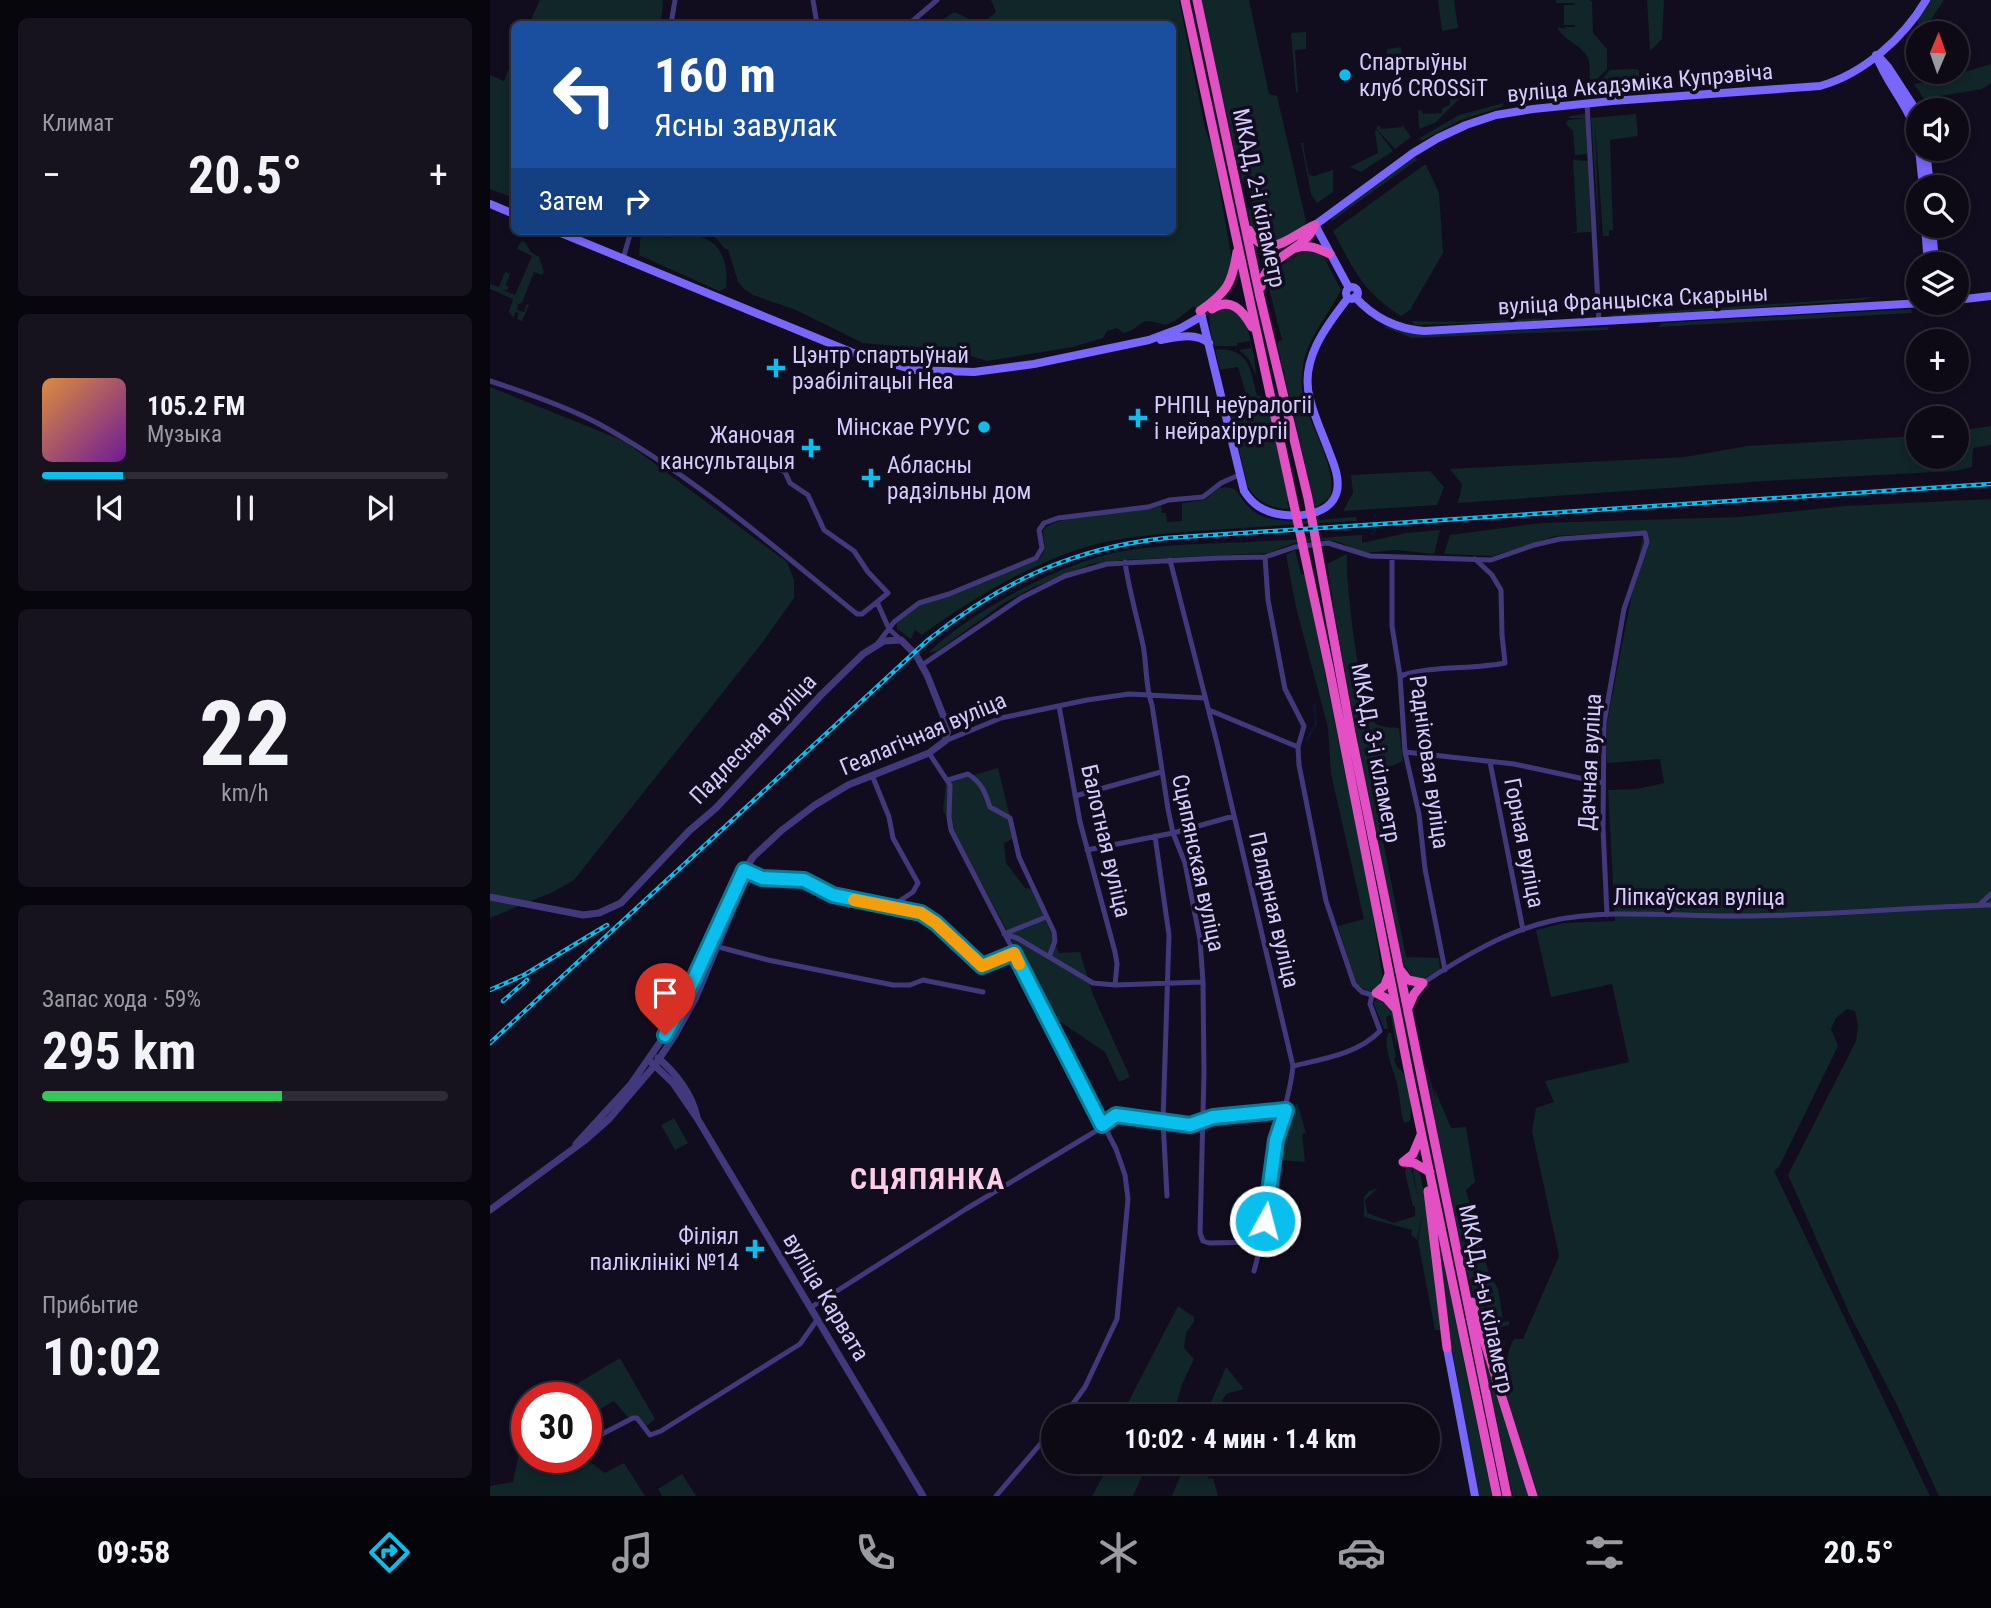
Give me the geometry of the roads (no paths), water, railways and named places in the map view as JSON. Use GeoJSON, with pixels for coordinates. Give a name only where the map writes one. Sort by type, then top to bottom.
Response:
{"type":"FeatureCollection","features":[{"type":"Feature","properties":{"kind":"highway","name":"МКАД, 2-і кіламетр"},"geometry":{"type":"LineString","coordinates":[[1184,0],[1273,406]]}},
{"type":"Feature","properties":{"kind":"highway","name":"МКАД, 2-і кіламетр"},"geometry":{"type":"LineString","coordinates":[[1197,0],[1285,404]]}},
{"type":"Feature","properties":{"kind":"highway"},"geometry":{"type":"LineString","coordinates":[[1243,215],[1255,240],[1270,247],[1279,245],[1315,225]]}},
{"type":"Feature","properties":{"kind":"highway"},"geometry":{"type":"LineString","coordinates":[[1260,297],[1262,279],[1267,269],[1276,259],[1311,234],[1315,225]]}},
{"type":"Feature","properties":{"kind":"highway"},"geometry":{"type":"LineString","coordinates":[[1291,250],[1306,246],[1330,254]]}},
{"type":"Feature","properties":{"kind":"highway"},"geometry":{"type":"LineString","coordinates":[[1201,313],[1231,282],[1237,247]]}},
{"type":"Feature","properties":{"kind":"highway"},"geometry":{"type":"LineString","coordinates":[[1201,313],[1217,305],[1231,304],[1244,313],[1256,334]]}},
{"type":"Feature","properties":{"kind":"highway","name":"МКАД, 3-і кіламетр"},"geometry":{"type":"LineString","coordinates":[[1285,404],[1323,571],[1354,747],[1427,1110]]}},
{"type":"Feature","properties":{"kind":"highway","name":"МКАД, 3-і кіламетр"},"geometry":{"type":"LineString","coordinates":[[1273,406],[1330,672],[1417,1112]]}},
{"type":"Feature","properties":{"kind":"highway"},"geometry":{"type":"LineString","coordinates":[[1398,966],[1408,980],[1423,983],[1414,994],[1407,1010]]}},
{"type":"Feature","properties":{"kind":"highway"},"geometry":{"type":"LineString","coordinates":[[1374,994],[1385,985],[1390,973]]}},
{"type":"Feature","properties":{"kind":"highway"},"geometry":{"type":"LineString","coordinates":[[1374,994],[1386,998],[1396,1009]]}},
{"type":"Feature","properties":{"kind":"highway","name":"МКАД, 4-ы кіламетр"},"geometry":{"type":"LineString","coordinates":[[1427,1110],[1507,1496]]}},
{"type":"Feature","properties":{"kind":"highway","name":"МКАД, 4-ы кіламетр"},"geometry":{"type":"LineString","coordinates":[[1417,1112],[1497,1496]]}},
{"type":"Feature","properties":{"kind":"highway"},"geometry":{"type":"LineString","coordinates":[[1421,1134],[1417,1148],[1403,1162],[1414,1163],[1430,1172],[1428,1189],[1447,1348]]}},
{"type":"Feature","properties":{"kind":"highway"},"geometry":{"type":"LineString","coordinates":[[1460,1268],[1533,1496]]}},
{"type":"Feature","properties":{"kind":"main road","name":"вуліца Акадэміка Купрэвіча"},"geometry":{"type":"LineString","coordinates":[[1315,225],[1413,153],[1451,131],[1496,115],[1587,103],[1820,86],[1836,81],[1877,55],[1903,31],[1926,0]]}},
{"type":"Feature","properties":{"kind":"main road"},"geometry":{"type":"LineString","coordinates":[[1877,55],[1888,66],[1908,98]]}},
{"type":"Feature","properties":{"kind":"main road"},"geometry":{"type":"LineString","coordinates":[[1877,55],[1882,71],[1906,106]]}},
{"type":"Feature","properties":{"kind":"main road"},"geometry":{"type":"LineString","coordinates":[[490,204],[511,213]]}},
{"type":"Feature","properties":{"kind":"main road"},"geometry":{"type":"LineString","coordinates":[[1135,342],[1177,326],[1201,313],[1244,491],[1255,504],[1275,513],[1317,512],[1325,508],[1334,499],[1337,477],[1309,397],[1309,364],[1319,341],[1357,290],[1349,288],[1315,225]]}},
{"type":"Feature","properties":{"kind":"main road"},"geometry":{"type":"LineString","coordinates":[[566,235],[851,352],[914,370],[994,371],[1135,342],[1192,336],[1198,336],[1209,343]]}},
{"type":"Feature","properties":{"kind":"main road"},"geometry":{"type":"LineString","coordinates":[[1969,299],[1991,296]]}},
{"type":"Feature","properties":{"kind":"main road","name":"вуліца Францыска Скарыны"},"geometry":{"type":"LineString","coordinates":[[1352,298],[1373,314],[1410,330],[1436,331],[1906,304]]}},
{"type":"Feature","properties":{"kind":"main road"},"geometry":{"type":"LineString","coordinates":[[1447,1348],[1475,1496]]}},
{"type":"Feature","properties":{"kind":"street"},"geometry":{"type":"LineString","coordinates":[[672,21],[675,0]]}},
{"type":"Feature","properties":{"kind":"street"},"geometry":{"type":"LineString","coordinates":[[813,0],[816,21]]}},
{"type":"Feature","properties":{"kind":"street"},"geometry":{"type":"LineString","coordinates":[[912,21],[937,0]]}},
{"type":"Feature","properties":{"kind":"street"},"geometry":{"type":"LineString","coordinates":[[1587,103],[1599,322]]}},
{"type":"Feature","properties":{"kind":"street"},"geometry":{"type":"LineString","coordinates":[[623,259],[630,235]]}},
{"type":"Feature","properties":{"kind":"street"},"geometry":{"type":"LineString","coordinates":[[490,381],[601,425],[707,493],[857,614],[862,614],[888,593],[868,572],[854,551],[824,530],[808,495],[790,483],[785,472],[771,466]]}},
{"type":"Feature","properties":{"kind":"street"},"geometry":{"type":"LineString","coordinates":[[878,643],[905,613],[919,603],[949,594],[1035,558],[1042,548],[1040,530],[1048,520],[1203,497],[1221,483],[1239,475]]}},
{"type":"Feature","properties":{"kind":"street","name":"Дачная вуліца"},"geometry":{"type":"LineString","coordinates":[[1475,559],[1498,559],[1534,545],[1560,539],[1645,533],[1647,542],[1624,609],[1605,714],[1603,783],[1607,915]]}},
{"type":"Feature","properties":{"kind":"street"},"geometry":{"type":"LineString","coordinates":[[922,665],[1002,609],[1030,593],[1083,570],[1125,562],[1265,557],[1295,547],[1328,543],[1338,544],[1364,555],[1475,559],[1493,575],[1501,590],[1505,663],[1475,668],[1417,670],[1401,676]]}},
{"type":"Feature","properties":{"kind":"street"},"geometry":{"type":"LineString","coordinates":[[1265,557],[1266,586],[1286,690],[1304,726],[1298,747],[1299,765],[1329,914],[1340,938],[1354,984],[1362,992],[1374,994],[1370,1001],[1380,1031],[1352,1050],[1293,1066]]}},
{"type":"Feature","properties":{"kind":"street","name":"Радніковая вуліца"},"geometry":{"type":"LineString","coordinates":[[1392,557],[1392,626],[1401,676],[1405,752],[1409,780],[1419,814],[1425,869],[1444,970]]}},
{"type":"Feature","properties":{"kind":"street","name":"Палярная вуліца"},"geometry":{"type":"LineString","coordinates":[[1170,560],[1209,710],[1293,1066],[1286,1110],[1272,1160],[1262,1241],[1254,1271]]}},
{"type":"Feature","properties":{"kind":"street","name":"Сцяпянская вуліца"},"geometry":{"type":"LineString","coordinates":[[1125,562],[1128,588],[1143,645],[1161,772],[1173,833],[1182,853],[1197,921],[1203,982],[1201,1239],[1209,1243],[1262,1241]]}},
{"type":"Feature","properties":{"kind":"street"},"geometry":{"type":"LineString","coordinates":[[877,602],[889,629],[916,654],[922,665],[945,720],[948,730],[945,741]]}},
{"type":"Feature","properties":{"kind":"street"},"geometry":{"type":"LineString","coordinates":[[878,643],[889,639],[901,640]]}},
{"type":"Feature","properties":{"kind":"street","name":"Падлесная вуліца"},"geometry":{"type":"LineString","coordinates":[[490,897],[590,915],[621,902],[646,879],[689,831],[716,808],[863,653],[878,643]]}},
{"type":"Feature","properties":{"kind":"street","name":"Геалагічная вуліца"},"geometry":{"type":"LineString","coordinates":[[654,1059],[709,944],[758,852],[815,805],[848,785],[929,752],[945,741],[1001,718],[1122,694],[1205,698]]}},
{"type":"Feature","properties":{"kind":"street","name":"Балотная вуліца"},"geometry":{"type":"LineString","coordinates":[[1059,706],[1087,850],[1115,952],[1115,985]]}},
{"type":"Feature","properties":{"kind":"street"},"geometry":{"type":"LineString","coordinates":[[1209,710],[1298,747]]}},
{"type":"Feature","properties":{"kind":"street"},"geometry":{"type":"LineString","coordinates":[[929,752],[948,780],[951,830],[1123,1167],[1128,1199],[1117,1319],[1085,1387],[1073,1404]]}},
{"type":"Feature","properties":{"kind":"street"},"geometry":{"type":"LineString","coordinates":[[1405,752],[1514,764],[1603,783]]}},
{"type":"Feature","properties":{"kind":"street","name":"Горная вуліца"},"geometry":{"type":"LineString","coordinates":[[1490,762],[1523,930]]}},
{"type":"Feature","properties":{"kind":"street"},"geometry":{"type":"LineString","coordinates":[[1075,796],[1161,772]]}},
{"type":"Feature","properties":{"kind":"street"},"geometry":{"type":"LineString","coordinates":[[948,780],[968,774],[983,788],[990,807],[1010,818],[1019,857],[1055,937],[1049,957]]}},
{"type":"Feature","properties":{"kind":"street"},"geometry":{"type":"LineString","coordinates":[[872,775],[889,817],[893,838],[918,883],[913,892],[892,906]]}},
{"type":"Feature","properties":{"kind":"street"},"geometry":{"type":"LineString","coordinates":[[1087,850],[1173,833],[1234,816]]}},
{"type":"Feature","properties":{"kind":"street"},"geometry":{"type":"LineString","coordinates":[[1155,836],[1168,922],[1163,1121],[1167,1196]]}},
{"type":"Feature","properties":{"kind":"street"},"geometry":{"type":"LineString","coordinates":[[746,871],[762,878],[804,880],[833,895],[913,910],[927,916],[982,966],[1014,953]]}},
{"type":"Feature","properties":{"kind":"street","name":"Геалагічная вуліца"},"geometry":{"type":"LineString","coordinates":[[490,1210],[576,1144],[584,1141],[609,1119],[686,1017],[746,871]]}},
{"type":"Feature","properties":{"kind":"street"},"geometry":{"type":"LineString","coordinates":[[1979,905],[1991,894]]}},
{"type":"Feature","properties":{"kind":"street","name":"Ліпкаўская вуліца"},"geometry":{"type":"LineString","coordinates":[[1423,983],[1523,930],[1560,919],[1607,915],[1765,916],[1991,905]]}},
{"type":"Feature","properties":{"kind":"street"},"geometry":{"type":"LineString","coordinates":[[1004,934],[1046,917]]}},
{"type":"Feature","properties":{"kind":"street"},"geometry":{"type":"LineString","coordinates":[[1004,934],[1017,938],[1087,980],[1101,984],[1203,982]]}},
{"type":"Feature","properties":{"kind":"street"},"geometry":{"type":"LineString","coordinates":[[709,944],[768,960],[892,985],[910,985],[923,981],[983,992]]}},
{"type":"Feature","properties":{"kind":"street","name":"вуліца Карвата"},"geometry":{"type":"LineString","coordinates":[[654,1059],[697,1118],[923,1496]]}},
{"type":"Feature","properties":{"kind":"street"},"geometry":{"type":"LineString","coordinates":[[810,1308],[1096,1131],[1116,1115],[1190,1125],[1213,1117],[1286,1110]]}},
{"type":"Feature","properties":{"kind":"street"},"geometry":{"type":"LineString","coordinates":[[602,1434],[633,1418],[637,1418],[650,1435],[661,1431],[800,1344],[817,1320]]}},
{"type":"Feature","properties":{"kind":"street"},"geometry":{"type":"LineString","coordinates":[[996,1496],[1041,1443]]}},
{"type":"Feature","properties":{"kind":"waterway"},"geometry":{"type":"LineString","coordinates":[[1371,534],[1376,530]]}},
{"type":"Feature","properties":{"kind":"waterway"},"geometry":{"type":"LineString","coordinates":[[1364,696],[1368,695]]}},
{"type":"Feature","properties":{"kind":"waterway"},"geometry":{"type":"LineString","coordinates":[[1307,740],[1316,724],[1316,704]]}},
{"type":"Feature","properties":{"kind":"railway"},"geometry":{"type":"LineString","coordinates":[[490,1043],[928,640],[983,601],[1069,559],[1132,543],[1166,538],[1991,484]]}},
{"type":"Feature","properties":{"kind":"railway"},"geometry":{"type":"LineString","coordinates":[[490,990],[524,975],[607,925]]}},
{"type":"Feature","properties":{"kind":"railway"},"geometry":{"type":"LineString","coordinates":[[503,1001],[527,980]]}},
{"type":"Feature","properties":{"kind":"place","name":"Спартыўны клуб CROSSiT"},"geometry":{"type":"Point","coordinates":[1345,75]}},
{"type":"Feature","properties":{"kind":"place","name":"Цэнтр спартыўнай рэабілітацыі Неа"},"geometry":{"type":"Point","coordinates":[776,368]}},
{"type":"Feature","properties":{"kind":"place","name":"РНПЦ неўралогіі і нейрахірургіі"},"geometry":{"type":"Point","coordinates":[1138,418]}},
{"type":"Feature","properties":{"kind":"place","name":"Мінскае РУУС"},"geometry":{"type":"Point","coordinates":[984,427]}},
{"type":"Feature","properties":{"kind":"place","name":"Жаночая кансультацыя"},"geometry":{"type":"Point","coordinates":[811,448]}},
{"type":"Feature","properties":{"kind":"place","name":"Абласны радзільны дом"},"geometry":{"type":"Point","coordinates":[871,478]}},
{"type":"Feature","properties":{"kind":"place","name":"Філіял паліклінікі №14"},"geometry":{"type":"Point","coordinates":[755,1249]}},
{"type":"Feature","properties":{"kind":"district","name":"СЦЯПЯНКА"},"geometry":{"type":"Point","coordinates":[928,1178]}}]}
